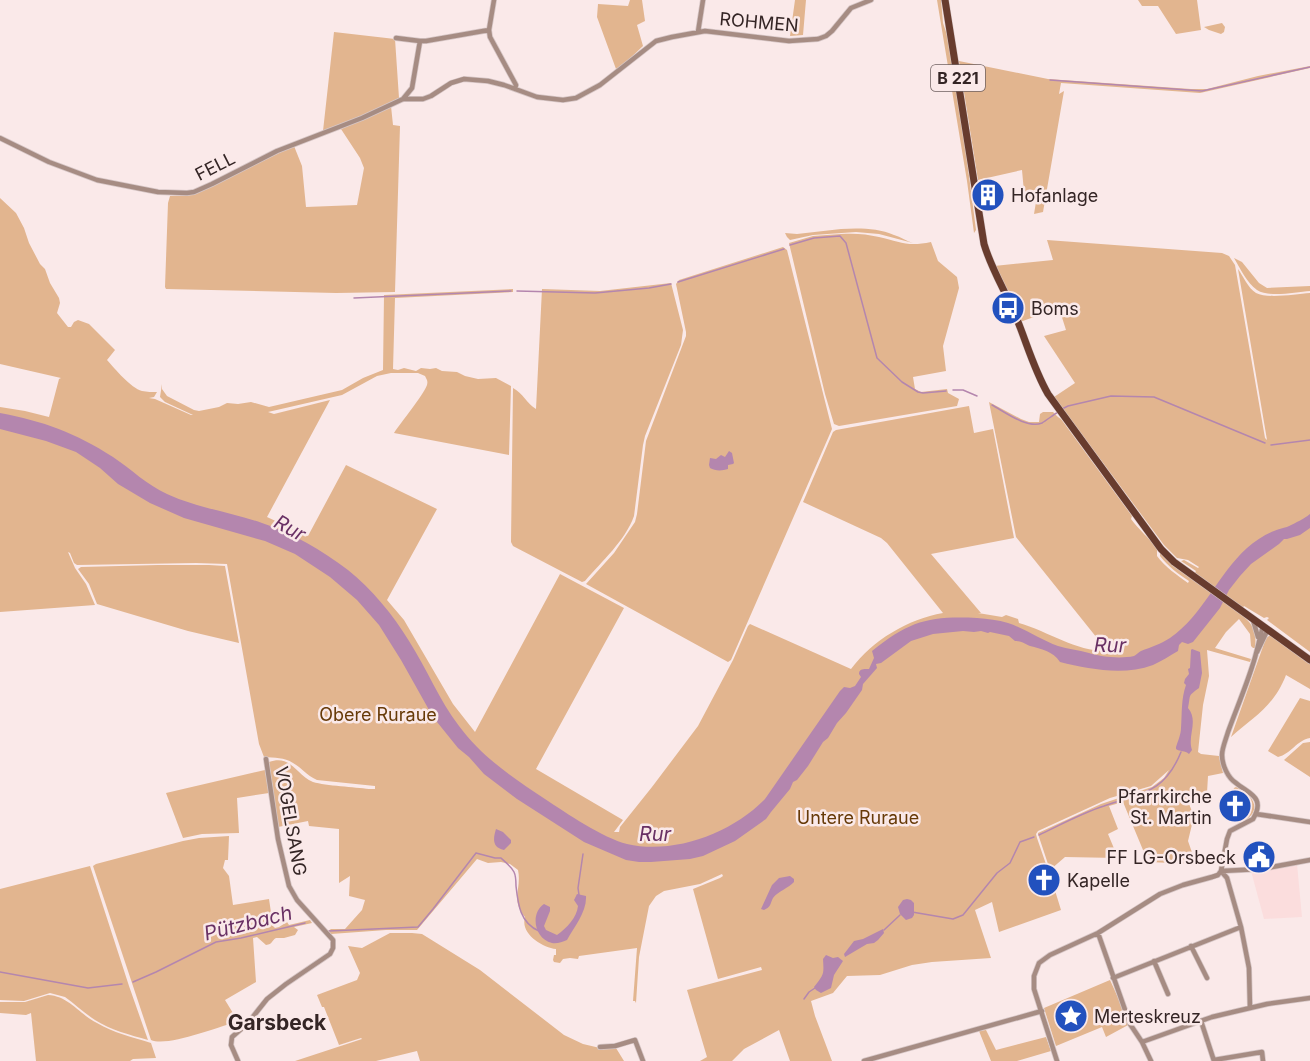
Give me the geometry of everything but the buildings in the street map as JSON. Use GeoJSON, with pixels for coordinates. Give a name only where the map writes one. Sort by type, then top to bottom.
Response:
{"type":"FeatureCollection","features":[{"type":"Feature","properties":{"kind":"main road","name":"B 221"},"geometry":{"type":"LineString","coordinates":[[945,0],[984,244],[1048,394],[1161,549],[1174,562],[1310,660]]}},
{"type":"Feature","properties":{"kind":"street"},"geometry":{"type":"LineString","coordinates":[[494,0],[490,37],[516,85],[515,89]]}},
{"type":"Feature","properties":{"kind":"street","name":"ROHMEN"},"geometry":{"type":"LineString","coordinates":[[703,0],[698,32],[789,41],[818,39],[826,36],[851,8],[871,0]]}},
{"type":"Feature","properties":{"kind":"street"},"geometry":{"type":"LineString","coordinates":[[396,38],[426,41],[489,30]]}},
{"type":"Feature","properties":{"kind":"street","name":"FELL"},"geometry":{"type":"LineString","coordinates":[[0,138],[49,162],[97,180],[181,194],[194,192],[268,155],[362,118],[403,99],[423,99],[451,83],[464,79],[488,81],[537,97],[563,100],[576,98],[600,85],[656,41],[698,32]]}},
{"type":"Feature","properties":{"kind":"street","name":"FELL"},"geometry":{"type":"LineString","coordinates":[[403,99],[412,88],[420,41]]}},
{"type":"Feature","properties":{"kind":"street"},"geometry":{"type":"LineString","coordinates":[[412,88],[417,98]]}},
{"type":"Feature","properties":{"kind":"street"},"geometry":{"type":"LineString","coordinates":[[1248,615],[1257,629],[1259,639]]}},
{"type":"Feature","properties":{"kind":"street"},"geometry":{"type":"LineString","coordinates":[[1256,655],[1259,639],[1266,627]]}},
{"type":"Feature","properties":{"kind":"street"},"geometry":{"type":"LineString","coordinates":[[1057,1061],[1034,989],[1034,976],[1039,963],[1050,955],[1098,933],[1160,894],[1218,875],[1221,871],[1230,831],[1253,819],[1256,814],[1257,801],[1250,792],[1234,782],[1225,770],[1222,754],[1266,627]]}},
{"type":"Feature","properties":{"kind":"street","name":"VOGELSANG"},"geometry":{"type":"LineString","coordinates":[[238,1061],[231,1045],[232,1037],[248,1023],[267,999],[330,954],[334,944],[288,886],[278,839],[266,759]]}},
{"type":"Feature","properties":{"kind":"street"},"geometry":{"type":"LineString","coordinates":[[1256,814],[1310,822]]}},
{"type":"Feature","properties":{"kind":"street"},"geometry":{"type":"LineString","coordinates":[[1221,871],[1254,869],[1310,860]]}},
{"type":"Feature","properties":{"kind":"street"},"geometry":{"type":"LineString","coordinates":[[1221,871],[1227,878],[1241,927],[1249,968],[1250,1008]]}},
{"type":"Feature","properties":{"kind":"street"},"geometry":{"type":"LineString","coordinates":[[1113,978],[1241,927]]}},
{"type":"Feature","properties":{"kind":"street"},"geometry":{"type":"LineString","coordinates":[[1098,933],[1130,1024],[1151,1061]]}},
{"type":"Feature","properties":{"kind":"street"},"geometry":{"type":"LineString","coordinates":[[1191,946],[1207,978]]}},
{"type":"Feature","properties":{"kind":"street"},"geometry":{"type":"LineString","coordinates":[[1154,961],[1168,994]]}},
{"type":"Feature","properties":{"kind":"street"},"geometry":{"type":"LineString","coordinates":[[1142,1042],[1201,1021],[1250,1008],[1310,998]]}},
{"type":"Feature","properties":{"kind":"street"},"geometry":{"type":"LineString","coordinates":[[864,1061],[1042,1011]]}},
{"type":"Feature","properties":{"kind":"street"},"geometry":{"type":"LineString","coordinates":[[1201,1021],[1214,1061],[1262,1052],[1263,1061]]}},
{"type":"Feature","properties":{"kind":"street"},"geometry":{"type":"LineString","coordinates":[[600,1047],[615,1046],[635,1040],[643,1061]]}},
{"type":"Feature","properties":{"kind":"shaded area"},"geometry":{"type":"Polygon","coordinates":[[[0,413],[45,424],[72,435],[113,457],[146,482],[167,494],[273,527],[296,537],[328,556],[357,577],[389,612],[403,631],[452,716],[478,748],[521,783],[563,811],[617,841],[645,847],[683,844],[701,838],[736,822],[752,811],[765,799],[840,691],[844,687],[855,686],[861,677],[860,671],[869,669],[874,658],[872,651],[909,627],[920,622],[945,618],[989,619],[1015,625],[1062,647],[1105,656],[1134,656],[1167,640],[1182,629],[1237,558],[1256,541],[1310,514],[1310,528],[1300,535],[1284,539],[1251,564],[1229,590],[1220,608],[1193,642],[1188,644],[1182,642],[1178,651],[1142,668],[1118,671],[1060,662],[1046,651],[1015,641],[1009,636],[990,632],[963,631],[933,634],[911,641],[881,663],[876,664],[877,668],[863,684],[862,690],[846,713],[766,819],[735,841],[703,856],[639,862],[626,860],[584,842],[517,799],[484,774],[458,748],[433,717],[379,625],[357,600],[330,577],[295,554],[265,541],[184,518],[150,503],[118,484],[100,468],[76,452],[46,441],[0,429],[0,413]]]}},
{"type":"Feature","properties":{"kind":"shaded area"},"geometry":{"type":"Polygon","coordinates":[[[729,451],[732,453],[734,463],[728,465],[728,469],[710,468],[710,458],[716,459],[721,455],[725,457],[729,451]]]}},
{"type":"Feature","properties":{"kind":"shaded area"},"geometry":{"type":"Polygon","coordinates":[[[1192,649],[1200,652],[1202,673],[1199,688],[1190,696],[1188,708],[1193,718],[1192,750],[1189,754],[1176,747],[1181,730],[1182,701],[1186,685],[1184,683],[1189,674],[1192,649]]]}},
{"type":"Feature","properties":{"kind":"shaded area"},"geometry":{"type":"Polygon","coordinates":[[[496,829],[511,840],[504,850],[497,847],[494,842],[496,829]]]}},
{"type":"Feature","properties":{"kind":"shaded area"},"geometry":{"type":"Polygon","coordinates":[[[1297,864],[1302,917],[1264,919],[1251,871],[1297,864]]]}},
{"type":"Feature","properties":{"kind":"shaded area"},"geometry":{"type":"Polygon","coordinates":[[[790,876],[794,882],[773,898],[768,908],[761,909],[772,885],[779,878],[790,876]]]}},
{"type":"Feature","properties":{"kind":"shaded area"},"geometry":{"type":"Polygon","coordinates":[[[577,894],[586,896],[586,902],[567,940],[556,943],[546,941],[536,925],[540,908],[544,904],[550,907],[544,926],[546,930],[557,935],[568,926],[576,914],[578,906],[574,900],[577,894]]]}},
{"type":"Feature","properties":{"kind":"shaded area"},"geometry":{"type":"Polygon","coordinates":[[[907,899],[914,903],[914,915],[906,920],[900,914],[898,907],[903,900],[907,899]]]}},
{"type":"Feature","properties":{"kind":"shaded area"},"geometry":{"type":"Polygon","coordinates":[[[883,929],[884,933],[874,943],[867,944],[845,957],[844,954],[854,941],[883,929]]]}},
{"type":"Feature","properties":{"kind":"shaded area"},"geometry":{"type":"Polygon","coordinates":[[[826,955],[833,958],[838,957],[843,961],[834,975],[831,988],[821,993],[814,987],[823,974],[823,959],[826,955]]]}},
{"type":"Feature","properties":{"kind":"green space"},"geometry":{"type":"Polygon","coordinates":[[[630,0],[642,0],[645,21],[637,25],[643,46],[616,69],[597,17],[598,4],[628,6],[630,0]]]}},
{"type":"Feature","properties":{"kind":"green space"},"geometry":{"type":"Polygon","coordinates":[[[795,0],[806,0],[803,35],[790,36],[795,0]]]}},
{"type":"Feature","properties":{"kind":"green space"},"geometry":{"type":"Polygon","coordinates":[[[937,0],[941,0],[943,23],[964,137],[976,230],[974,233],[967,181],[937,0]]]}},
{"type":"Feature","properties":{"kind":"green space"},"geometry":{"type":"Polygon","coordinates":[[[1138,0],[1197,0],[1201,30],[1176,34],[1158,6],[1142,6],[1138,0]]]}},
{"type":"Feature","properties":{"kind":"green space"},"geometry":{"type":"Polygon","coordinates":[[[1222,23],[1225,27],[1221,34],[1204,27],[1222,23]]]}},
{"type":"Feature","properties":{"kind":"green space"},"geometry":{"type":"Polygon","coordinates":[[[334,32],[395,39],[399,98],[348,123],[323,131],[334,32]]]}},
{"type":"Feature","properties":{"kind":"green space"},"geometry":{"type":"Polygon","coordinates":[[[959,61],[1048,79],[1191,89],[1207,89],[1258,76],[1310,66],[1310,68],[1200,93],[1061,83],[1059,94],[1064,91],[1043,212],[1034,214],[1036,202],[1025,203],[1022,170],[978,180],[959,61]]]}},
{"type":"Feature","properties":{"kind":"green space"},"geometry":{"type":"Polygon","coordinates":[[[391,106],[393,125],[400,126],[395,292],[166,289],[170,196],[188,195],[294,146],[302,166],[306,207],[357,205],[364,168],[341,129],[391,106]]]}},
{"type":"Feature","properties":{"kind":"green space"},"geometry":{"type":"Polygon","coordinates":[[[0,198],[16,213],[24,228],[29,243],[59,298],[57,313],[68,327],[78,320],[89,324],[115,350],[107,360],[128,382],[142,391],[157,392],[154,397],[149,398],[191,415],[193,415],[165,402],[160,397],[162,384],[162,389],[167,396],[199,411],[227,403],[251,402],[269,407],[342,390],[383,370],[384,295],[513,289],[513,292],[395,298],[393,369],[404,368],[416,371],[421,368],[436,368],[478,379],[496,378],[511,386],[509,455],[394,433],[421,396],[427,380],[425,376],[418,373],[391,373],[377,376],[342,395],[268,412],[274,414],[330,400],[267,517],[308,536],[346,465],[437,509],[387,600],[404,620],[453,704],[475,732],[560,574],[624,608],[536,769],[623,820],[614,832],[619,832],[620,827],[698,726],[750,624],[851,669],[870,649],[892,632],[917,620],[943,613],[881,538],[803,502],[833,432],[836,430],[969,406],[974,433],[993,429],[1014,538],[931,554],[981,613],[978,613],[1002,617],[1006,615],[1018,619],[1019,623],[1074,645],[1109,651],[1016,537],[989,402],[1029,422],[1039,422],[1040,414],[1043,412],[1053,412],[1061,419],[1132,516],[1131,519],[1157,548],[1157,556],[1188,583],[1189,581],[1163,560],[1160,552],[1192,577],[1196,571],[1181,561],[1184,560],[1199,567],[1188,560],[1177,558],[1164,545],[1054,397],[1075,383],[1044,336],[1066,330],[1059,308],[1020,322],[994,266],[1053,260],[1047,240],[1222,253],[1229,256],[1235,265],[1267,440],[1238,269],[1251,288],[1261,295],[1310,293],[1310,652],[1267,620],[1269,618],[1264,618],[1244,606],[1239,613],[1248,620],[1253,628],[1255,648],[1251,646],[1250,634],[1239,619],[1215,648],[1251,659],[1250,662],[1207,650],[1209,676],[1198,752],[1219,756],[1223,773],[1208,776],[1207,793],[1184,792],[1194,816],[1188,841],[1196,864],[1148,862],[1123,802],[1109,806],[1118,829],[1108,834],[1118,858],[1065,857],[1050,870],[1038,834],[1101,804],[1152,787],[1164,778],[1169,770],[1151,786],[1110,798],[1038,831],[1037,838],[1049,873],[1038,876],[1041,888],[1053,884],[1061,910],[999,932],[992,902],[975,910],[991,958],[932,962],[912,965],[880,975],[847,976],[833,993],[811,1001],[832,1061],[790,1061],[779,1030],[744,1049],[732,1061],[700,1061],[707,1057],[687,990],[762,970],[761,967],[718,979],[693,889],[720,878],[722,874],[700,884],[664,891],[656,896],[649,906],[639,957],[636,1003],[633,1001],[637,948],[579,956],[578,959],[563,959],[560,963],[554,962],[556,949],[533,939],[526,929],[525,917],[517,899],[518,870],[510,864],[488,863],[477,859],[417,930],[331,934],[328,931],[331,929],[345,929],[362,910],[365,900],[349,896],[350,876],[339,883],[339,829],[309,826],[308,821],[278,827],[269,762],[277,760],[288,763],[313,782],[369,789],[375,789],[375,786],[317,780],[290,761],[264,757],[259,744],[227,564],[77,565],[68,552],[95,605],[0,612],[0,407],[49,417],[61,378],[0,364],[0,198]]]}},
{"type":"Feature","properties":{"kind":"green space"},"geometry":{"type":"Polygon","coordinates":[[[841,229],[882,231],[913,243],[879,234],[856,232],[813,235],[790,240],[785,233],[797,234],[841,229]]]}},
{"type":"Feature","properties":{"kind":"green space"},"geometry":{"type":"Polygon","coordinates":[[[870,235],[910,244],[931,242],[938,261],[957,277],[959,288],[943,346],[946,371],[913,377],[915,389],[921,392],[947,389],[948,393],[959,399],[957,406],[839,426],[834,424],[789,243],[813,236],[870,235]]]}},
{"type":"Feature","properties":{"kind":"green space"},"geometry":{"type":"Polygon","coordinates":[[[783,247],[787,250],[832,429],[731,660],[728,662],[586,584],[614,553],[635,522],[646,441],[686,336],[676,284],[679,280],[783,247]]]}},
{"type":"Feature","properties":{"kind":"green space"},"geometry":{"type":"Polygon","coordinates":[[[1234,258],[1242,262],[1259,283],[1267,288],[1310,286],[1310,291],[1268,294],[1257,290],[1244,275],[1234,258]]]}},
{"type":"Feature","properties":{"kind":"green space"},"geometry":{"type":"Polygon","coordinates":[[[671,283],[683,330],[681,345],[645,436],[634,516],[619,542],[582,582],[513,546],[511,542],[513,388],[536,409],[542,289],[600,291],[671,283]]]}},
{"type":"Feature","properties":{"kind":"green space"},"geometry":{"type":"Polygon","coordinates":[[[225,566],[239,643],[188,631],[97,604],[89,584],[78,569],[81,567],[225,566]]]}},
{"type":"Feature","properties":{"kind":"green space"},"geometry":{"type":"Polygon","coordinates":[[[1269,636],[1310,664],[1310,689],[1286,675],[1270,703],[1231,737],[1266,638],[1269,636]]]}},
{"type":"Feature","properties":{"kind":"green space"},"geometry":{"type":"Polygon","coordinates":[[[1300,698],[1310,701],[1310,738],[1301,741],[1287,753],[1278,757],[1268,751],[1300,698]]]}},
{"type":"Feature","properties":{"kind":"green space"},"geometry":{"type":"Polygon","coordinates":[[[1310,742],[1310,777],[1284,760],[1303,743],[1310,742]]]}},
{"type":"Feature","properties":{"kind":"green space"},"geometry":{"type":"Polygon","coordinates":[[[265,770],[269,793],[237,798],[239,833],[202,834],[183,838],[166,793],[265,770]]]}},
{"type":"Feature","properties":{"kind":"green space"},"geometry":{"type":"Polygon","coordinates":[[[1236,787],[1248,795],[1254,805],[1252,814],[1240,823],[1232,821],[1229,813],[1230,800],[1236,787]]]}},
{"type":"Feature","properties":{"kind":"green space"},"geometry":{"type":"Polygon","coordinates":[[[229,836],[228,860],[225,860],[223,868],[229,876],[233,905],[269,899],[275,928],[287,922],[289,925],[310,920],[312,923],[294,927],[298,930],[295,935],[276,938],[268,945],[257,937],[253,938],[256,982],[225,1000],[236,1018],[233,1023],[179,1039],[151,1040],[93,866],[183,841],[229,836]]]}},
{"type":"Feature","properties":{"kind":"green space"},"geometry":{"type":"Polygon","coordinates":[[[90,866],[148,1040],[101,1024],[65,997],[50,993],[24,1001],[0,1000],[0,889],[90,866]]]}},
{"type":"Feature","properties":{"kind":"green space"},"geometry":{"type":"Polygon","coordinates":[[[390,933],[422,934],[480,970],[564,1035],[583,1044],[600,1048],[616,1048],[624,1061],[420,1061],[417,1051],[376,1061],[295,1061],[362,1039],[339,1045],[317,995],[357,980],[360,973],[348,946],[362,948],[390,933]]]}},
{"type":"Feature","properties":{"kind":"green space"},"geometry":{"type":"Polygon","coordinates":[[[1110,980],[1130,1024],[1106,1037],[1102,1027],[1056,1046],[1044,1008],[1110,980]]]}},
{"type":"Feature","properties":{"kind":"green space"},"geometry":{"type":"Polygon","coordinates":[[[48,995],[68,1002],[103,1026],[151,1043],[156,1058],[130,1061],[36,1061],[31,1013],[26,1015],[0,1013],[0,1002],[25,1002],[48,995]]]}},
{"type":"Feature","properties":{"kind":"green space"},"geometry":{"type":"Polygon","coordinates":[[[986,1030],[996,1050],[1046,1037],[1051,1051],[1017,1061],[991,1061],[979,1031],[986,1030]]]}},
{"type":"Feature","properties":{"kind":"waterway"},"geometry":{"type":"LineString","coordinates":[[1050,80],[1202,91],[1310,67]]}},
{"type":"Feature","properties":{"kind":"waterway"},"geometry":{"type":"LineString","coordinates":[[790,245],[814,238],[840,236],[846,243],[877,358],[902,382],[918,392],[946,391]]}},
{"type":"Feature","properties":{"kind":"waterway"},"geometry":{"type":"LineString","coordinates":[[678,282],[784,249]]}},
{"type":"Feature","properties":{"kind":"waterway"},"geometry":{"type":"LineString","coordinates":[[517,291],[595,293],[671,284]]}},
{"type":"Feature","properties":{"kind":"waterway"},"geometry":{"type":"LineString","coordinates":[[354,298],[511,291]]}},
{"type":"Feature","properties":{"kind":"waterway"},"geometry":{"type":"LineString","coordinates":[[953,390],[963,390],[977,396]]}},
{"type":"Feature","properties":{"kind":"waterway"},"geometry":{"type":"LineString","coordinates":[[1062,409],[1111,396],[1154,397],[1265,443]]}},
{"type":"Feature","properties":{"kind":"waterway"},"geometry":{"type":"LineString","coordinates":[[992,405],[1030,424],[1042,423],[1058,412]]}},
{"type":"Feature","properties":{"kind":"waterway"},"geometry":{"type":"LineString","coordinates":[[1271,445],[1310,440]]}},
{"type":"Feature","properties":{"kind":"waterway"},"geometry":{"type":"LineString","coordinates":[[1039,835],[1088,812],[1150,790],[1167,776],[1181,752]]}},
{"type":"Feature","properties":{"kind":"waterway"},"geometry":{"type":"LineString","coordinates":[[912,912],[953,919],[963,915],[997,873],[1010,863],[1020,842],[1034,837]]}},
{"type":"Feature","properties":{"kind":"waterway","name":"Pützbach"},"geometry":{"type":"LineString","coordinates":[[329,931],[418,927],[476,853],[501,858],[511,868],[515,875],[521,912],[528,923],[539,931]]}},
{"type":"Feature","properties":{"kind":"waterway","name":"Pützbach"},"geometry":{"type":"LineString","coordinates":[[579,895],[583,854]]}},
{"type":"Feature","properties":{"kind":"waterway"},"geometry":{"type":"LineString","coordinates":[[884,930],[900,915]]}},
{"type":"Feature","properties":{"kind":"waterway","name":"Pützbach"},"geometry":{"type":"LineString","coordinates":[[133,982],[216,942],[305,923]]}},
{"type":"Feature","properties":{"kind":"waterway","name":"Pützbach"},"geometry":{"type":"LineString","coordinates":[[0,972],[88,988],[122,984]]}},
{"type":"Feature","properties":{"kind":"waterway"},"geometry":{"type":"LineString","coordinates":[[804,999],[815,988]]}},
{"type":"Feature","properties":{"kind":"place","name":"Hofanlage"},"geometry":{"type":"Point","coordinates":[988,195]}},
{"type":"Feature","properties":{"kind":"place","name":"Boms"},"geometry":{"type":"Point","coordinates":[1008,308]}},
{"type":"Feature","properties":{"kind":"place","name":"Pfarrkirche St. Martin"},"geometry":{"type":"Point","coordinates":[1235,806]}},
{"type":"Feature","properties":{"kind":"place","name":"FF LG-Orsbeck"},"geometry":{"type":"Point","coordinates":[1259,857]}},
{"type":"Feature","properties":{"kind":"place","name":"Kapelle"},"geometry":{"type":"Point","coordinates":[1044,880]}},
{"type":"Feature","properties":{"kind":"place","name":"Merteskreuz"},"geometry":{"type":"Point","coordinates":[1071,1016]}},
{"type":"Feature","properties":{"kind":"district","name":"Garsbeck"},"geometry":{"type":"Point","coordinates":[277,1022]}},
{"type":"Feature","properties":{"kind":"water label","name":"Rur"},"geometry":{"type":"Point","coordinates":[290,528]}},
{"type":"Feature","properties":{"kind":"water label","name":"Rur"},"geometry":{"type":"Point","coordinates":[1110,645]}},
{"type":"Feature","properties":{"kind":"water label","name":"Rur"},"geometry":{"type":"Point","coordinates":[655,834]}},
{"type":"Feature","properties":{"kind":"park label","name":"Obere Ruraue"},"geometry":{"type":"Point","coordinates":[378,714]}},
{"type":"Feature","properties":{"kind":"park label","name":"Untere Ruraue"},"geometry":{"type":"Point","coordinates":[858,817]}}]}
